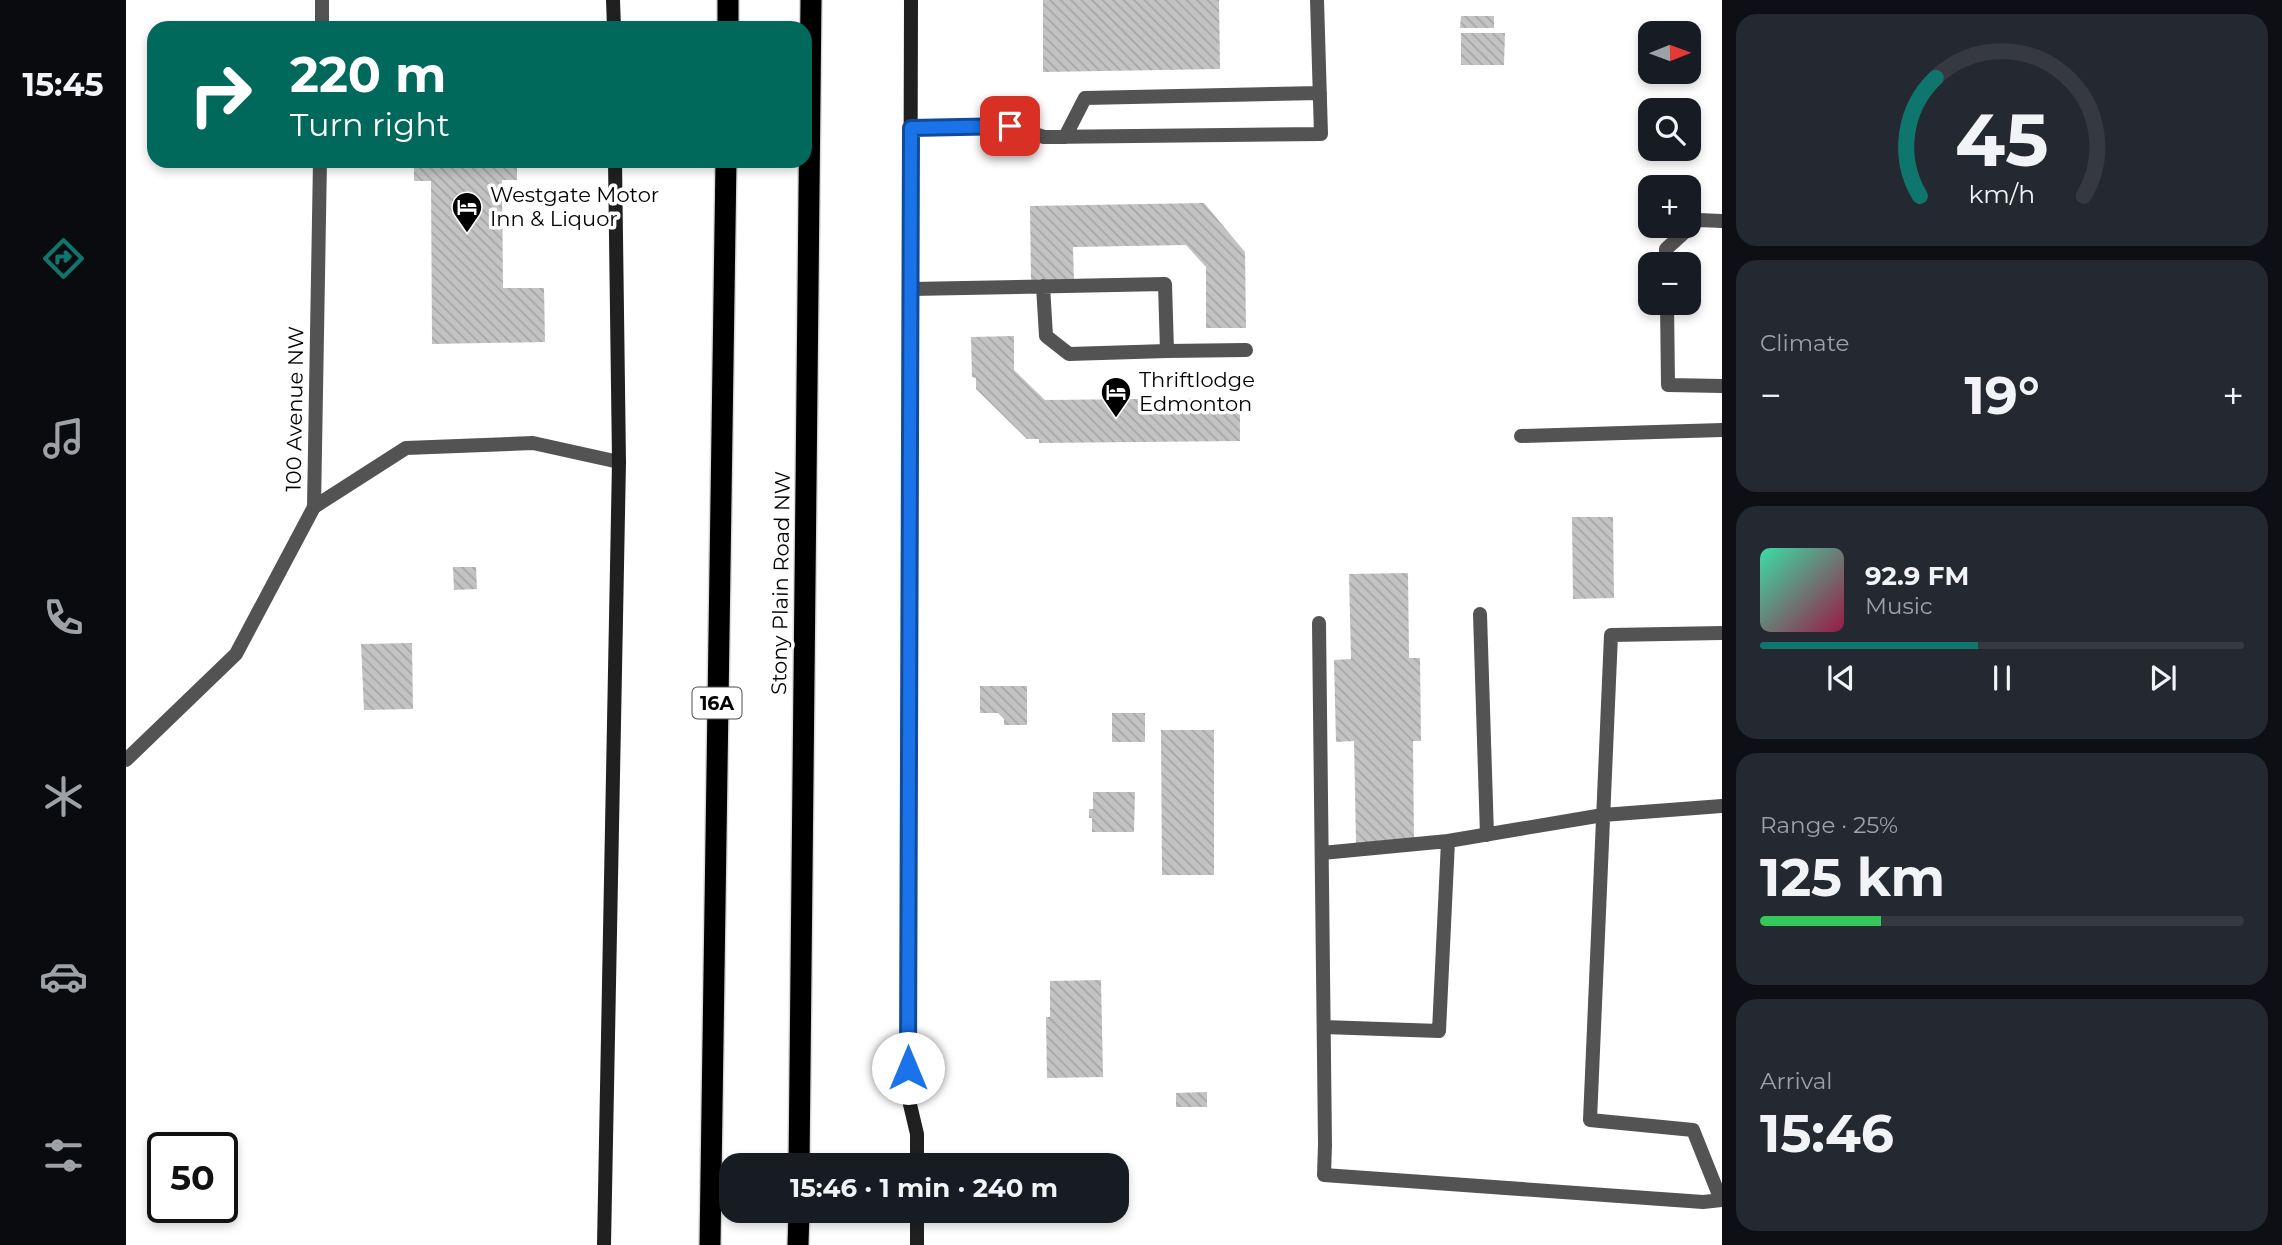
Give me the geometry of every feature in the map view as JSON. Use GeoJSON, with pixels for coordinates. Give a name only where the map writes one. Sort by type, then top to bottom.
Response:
{"type":"FeatureCollection","features":[{"type":"Feature","properties":{"kind":"highway"},"geometry":{"type":"LineString","coordinates":[[728,0],[728,21]]}},
{"type":"Feature","properties":{"kind":"highway","name":"Stony Plain Road NW"},"geometry":{"type":"LineString","coordinates":[[811,0],[811,21]]}},
{"type":"Feature","properties":{"kind":"highway","name":"16A"},"geometry":{"type":"LineString","coordinates":[[710,1245],[726,168]]}},
{"type":"Feature","properties":{"kind":"highway","name":"Stony Plain Road NW"},"geometry":{"type":"LineString","coordinates":[[799,1153],[809,168]]}},
{"type":"Feature","properties":{"kind":"highway"},"geometry":{"type":"LineString","coordinates":[[798,1245],[799,1223]]}},
{"type":"Feature","properties":{"kind":"main road"},"geometry":{"type":"LineString","coordinates":[[613,0],[614,21]]}},
{"type":"Feature","properties":{"kind":"main road"},"geometry":{"type":"LineString","coordinates":[[911,0],[908,1096],[917,1134],[917,1153]]}},
{"type":"Feature","properties":{"kind":"main road"},"geometry":{"type":"LineString","coordinates":[[604,1245],[619,462],[615,168]]}},
{"type":"Feature","properties":{"kind":"main road"},"geometry":{"type":"LineString","coordinates":[[917,1223],[917,1245]]}},
{"type":"Feature","properties":{"kind":"street"},"geometry":{"type":"LineString","coordinates":[[322,0],[322,21]]}},
{"type":"Feature","properties":{"kind":"street"},"geometry":{"type":"LineString","coordinates":[[911,128],[1010,126],[1044,137],[1321,134],[1317,0]]}},
{"type":"Feature","properties":{"kind":"street"},"geometry":{"type":"LineString","coordinates":[[1065,137],[1085,97],[1320,93]]}},
{"type":"Feature","properties":{"kind":"street","name":"100 Avenue NW"},"geometry":{"type":"LineString","coordinates":[[126,760],[236,654],[314,507],[320,168]]}},
{"type":"Feature","properties":{"kind":"street"},"geometry":{"type":"LineString","coordinates":[[1666,252],[1666,249],[1698,220],[1722,221]]}},
{"type":"Feature","properties":{"kind":"street"},"geometry":{"type":"LineString","coordinates":[[911,289],[1165,284],[1167,351]]}},
{"type":"Feature","properties":{"kind":"street"},"geometry":{"type":"LineString","coordinates":[[1043,286],[1046,336],[1069,354],[1246,350]]}},
{"type":"Feature","properties":{"kind":"street"},"geometry":{"type":"LineString","coordinates":[[1667,315],[1668,385],[1722,386]]}},
{"type":"Feature","properties":{"kind":"street"},"geometry":{"type":"LineString","coordinates":[[1521,436],[1722,430]]}},
{"type":"Feature","properties":{"kind":"street"},"geometry":{"type":"LineString","coordinates":[[314,507],[407,447],[533,443],[619,462]]}},
{"type":"Feature","properties":{"kind":"street"},"geometry":{"type":"LineString","coordinates":[[1480,614],[1487,835]]}},
{"type":"Feature","properties":{"kind":"street"},"geometry":{"type":"LineString","coordinates":[[1319,623],[1324,1175],[1703,1202],[1722,1200],[1693,1130],[1590,1120],[1611,635],[1722,633]]}},
{"type":"Feature","properties":{"kind":"street"},"geometry":{"type":"LineString","coordinates":[[1322,853],[1448,841],[1603,815],[1722,806]]}},
{"type":"Feature","properties":{"kind":"street"},"geometry":{"type":"LineString","coordinates":[[1324,1027],[1439,1031],[1448,841]]}},
{"type":"Feature","properties":{"kind":"building"},"geometry":{"type":"Polygon","coordinates":[[[1043,0],[1219,0],[1220,69],[1043,72],[1043,0]]]}},
{"type":"Feature","properties":{"kind":"building"},"geometry":{"type":"Polygon","coordinates":[[[1461,16],[1494,16],[1494,28],[1460,28],[1461,16]]]}},
{"type":"Feature","properties":{"kind":"building"},"geometry":{"type":"Polygon","coordinates":[[[1461,33],[1505,33],[1504,65],[1461,65],[1461,33]]]}},
{"type":"Feature","properties":{"kind":"building","name":"Westgate Motor Inn & Liquor"},"geometry":{"type":"Polygon","coordinates":[[[414,168],[517,168],[517,180],[502,180],[503,288],[544,288],[545,342],[432,344],[431,181],[414,181],[414,168]]]}},
{"type":"Feature","properties":{"kind":"building"},"geometry":{"type":"Polygon","coordinates":[[[1204,203],[1245,252],[1246,328],[1206,328],[1206,267],[1186,245],[1073,247],[1074,282],[1031,283],[1030,206],[1204,203]]]}},
{"type":"Feature","properties":{"kind":"building"},"geometry":{"type":"Polygon","coordinates":[[[1014,336],[1014,370],[1045,400],[1240,398],[1240,441],[1039,443],[1039,439],[1027,439],[976,389],[976,378],[972,377],[971,337],[1014,336]]]}},
{"type":"Feature","properties":{"kind":"building"},"geometry":{"type":"Polygon","coordinates":[[[1572,517],[1613,517],[1614,598],[1573,599],[1572,517]]]}},
{"type":"Feature","properties":{"kind":"building"},"geometry":{"type":"Polygon","coordinates":[[[453,567],[476,567],[477,589],[454,590],[453,567]]]}},
{"type":"Feature","properties":{"kind":"building"},"geometry":{"type":"Polygon","coordinates":[[[1408,573],[1409,658],[1420,658],[1421,741],[1413,741],[1414,842],[1356,843],[1354,741],[1336,742],[1334,660],[1351,659],[1349,574],[1408,573]]]}},
{"type":"Feature","properties":{"kind":"building"},"geometry":{"type":"Polygon","coordinates":[[[412,643],[413,709],[364,710],[361,644],[412,643]]]}},
{"type":"Feature","properties":{"kind":"building"},"geometry":{"type":"Polygon","coordinates":[[[980,686],[1027,686],[1027,725],[1004,725],[1004,719],[998,713],[980,713],[980,686]]]}},
{"type":"Feature","properties":{"kind":"building"},"geometry":{"type":"Polygon","coordinates":[[[1112,713],[1145,713],[1145,742],[1112,742],[1112,713]]]}},
{"type":"Feature","properties":{"kind":"building"},"geometry":{"type":"Polygon","coordinates":[[[1161,730],[1214,730],[1214,875],[1162,875],[1161,730]]]}},
{"type":"Feature","properties":{"kind":"building"},"geometry":{"type":"Polygon","coordinates":[[[1093,792],[1135,792],[1134,832],[1092,832],[1089,809],[1093,809],[1093,792]]]}},
{"type":"Feature","properties":{"kind":"building"},"geometry":{"type":"Polygon","coordinates":[[[1101,980],[1103,1077],[1047,1078],[1046,1017],[1050,1017],[1050,981],[1101,980]]]}},
{"type":"Feature","properties":{"kind":"building"},"geometry":{"type":"Polygon","coordinates":[[[1207,1092],[1207,1107],[1176,1107],[1176,1093],[1207,1092]]]}},
{"type":"Feature","properties":{"kind":"place","name":"Westgate Motor Inn & Liquor"},"geometry":{"type":"Point","coordinates":[467,234]}},
{"type":"Feature","properties":{"kind":"place","name":"Thriftlodge Edmonton"},"geometry":{"type":"Point","coordinates":[1116,419]}},
{"type":"Feature","properties":{"kind":"route"},"geometry":{"type":"LineString","coordinates":[[908,1068],[911,128],[1010,126]]}}]}
